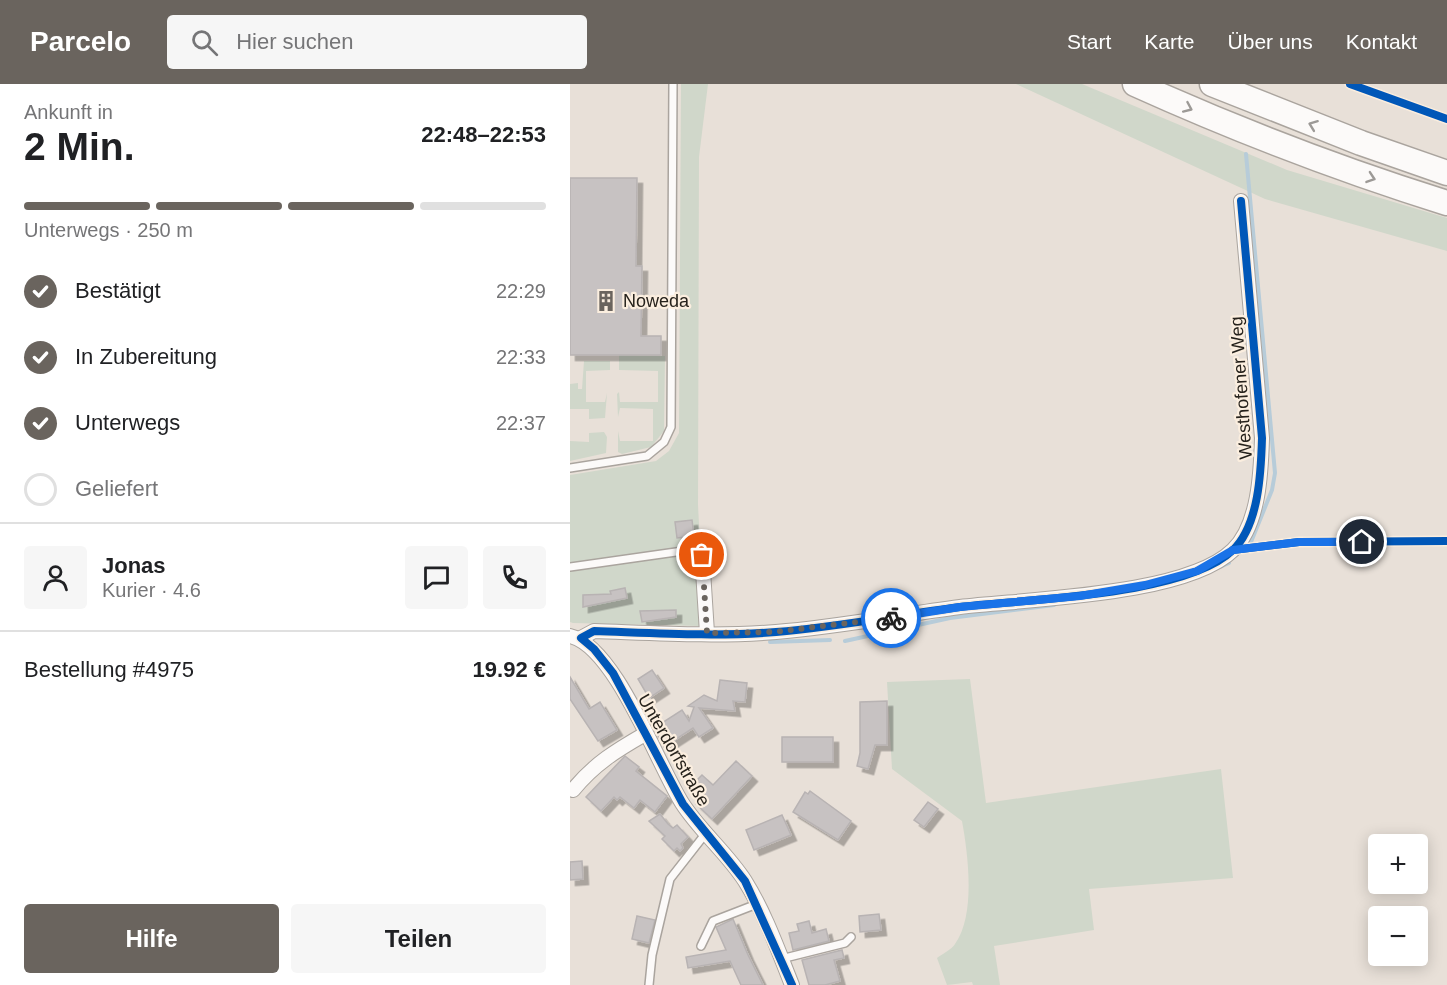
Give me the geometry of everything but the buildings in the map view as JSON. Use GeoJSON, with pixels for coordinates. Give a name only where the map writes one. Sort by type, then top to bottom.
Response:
{"type":"FeatureCollection","features":[{"type":"Feature","properties":{"kind":"highway"},"geometry":{"type":"LineString","coordinates":[[1135,84],[1206,116],[1302,153],[1447,203]]}},
{"type":"Feature","properties":{"kind":"highway"},"geometry":{"type":"LineString","coordinates":[[1212,84],[1361,143],[1447,173]]}},
{"type":"Feature","properties":{"kind":"street","name":"Westhofener Weg"},"geometry":{"type":"LineString","coordinates":[[1233,550],[1241,540],[1253,510],[1261,477],[1262,438],[1241,201]]}},
{"type":"Feature","properties":{"kind":"street"},"geometry":{"type":"LineString","coordinates":[[575,637],[594,631],[773,632],[840,626],[960,607],[1080,596],[1145,585],[1197,571],[1233,550]]}},
{"type":"Feature","properties":{"kind":"street"},"geometry":{"type":"LineString","coordinates":[[702,555],[707,633]]}},
{"type":"Feature","properties":{"kind":"street","name":"Unterdorfstraße"},"geometry":{"type":"LineString","coordinates":[[575,637],[594,649],[613,673],[683,804],[745,881],[790,984]]}},
{"type":"Feature","properties":{"kind":"street","name":"Unterdorfstraße"},"geometry":{"type":"LineString","coordinates":[[573,790],[590,770],[609,754],[645,734]]}},
{"type":"Feature","properties":{"kind":"lane"},"geometry":{"type":"LineString","coordinates":[[570,468],[647,456],[664,442],[671,427],[673,84]]}},
{"type":"Feature","properties":{"kind":"lane"},"geometry":{"type":"LineString","coordinates":[[1350,84],[1447,119]]}},
{"type":"Feature","properties":{"kind":"lane"},"geometry":{"type":"LineString","coordinates":[[1233,550],[1299,542],[1447,542]]}},
{"type":"Feature","properties":{"kind":"lane"},"geometry":{"type":"LineString","coordinates":[[570,567],[690,550],[702,555]]}},
{"type":"Feature","properties":{"kind":"lane"},"geometry":{"type":"LineString","coordinates":[[649,985],[652,955],[670,879],[706,833]]}},
{"type":"Feature","properties":{"kind":"lane"},"geometry":{"type":"LineString","coordinates":[[701,946],[713,921],[757,904]]}},
{"type":"Feature","properties":{"kind":"lane"},"geometry":{"type":"LineString","coordinates":[[781,959],[845,943],[851,937]]}},
{"type":"Feature","properties":{"kind":"shaded area"},"geometry":{"type":"Polygon","coordinates":[[[681,84],[708,84],[699,157],[698,505],[704,621],[700,626],[573,623],[570,622],[570,475],[656,461],[669,451],[679,433],[681,84]]]}},
{"type":"Feature","properties":{"kind":"shaded area"},"geometry":{"type":"Polygon","coordinates":[[[1016,84],[1082,84],[1287,170],[1447,218],[1447,251],[1265,199],[1016,84]]]}},
{"type":"Feature","properties":{"kind":"shaded area"},"geometry":{"type":"Polygon","coordinates":[[[619,355],[665,356],[664,431],[651,447],[622,454],[618,452],[618,431],[620,441],[653,441],[653,409],[620,408],[618,417],[617,394],[619,392],[620,402],[658,402],[658,371],[619,370],[619,355]]]}},
{"type":"Feature","properties":{"kind":"shaded area"},"geometry":{"type":"Polygon","coordinates":[[[584,361],[610,361],[610,370],[586,371],[586,402],[605,402],[607,393],[605,418],[589,419],[589,409],[570,409],[570,384],[578,383],[578,389],[582,389],[584,361]]]}},
{"type":"Feature","properties":{"kind":"shaded area"},"geometry":{"type":"Polygon","coordinates":[[[604,432],[607,437],[606,453],[570,461],[570,441],[589,442],[589,433],[604,432]]]}},
{"type":"Feature","properties":{"kind":"shaded area"},"geometry":{"type":"Polygon","coordinates":[[[970,679],[986,803],[1221,769],[1233,878],[1089,889],[1094,930],[994,946],[1000,985],[973,985],[972,982],[947,985],[937,958],[955,944],[962,932],[968,901],[968,867],[962,821],[892,769],[887,682],[970,679]]]}},
{"type":"Feature","properties":{"kind":"waterway"},"geometry":{"type":"LineString","coordinates":[[1246,154],[1275,473],[1272,490],[1251,542]]}},
{"type":"Feature","properties":{"kind":"waterway"},"geometry":{"type":"LineString","coordinates":[[1213,570],[1229,563]]}},
{"type":"Feature","properties":{"kind":"waterway"},"geometry":{"type":"LineString","coordinates":[[845,641],[950,618],[1054,605]]}},
{"type":"Feature","properties":{"kind":"waterway"},"geometry":{"type":"LineString","coordinates":[[770,642],[830,640]]}},
{"type":"Feature","properties":{"kind":"cycle path"},"geometry":{"type":"LineString","coordinates":[[1350,84],[1447,119]]}},
{"type":"Feature","properties":{"kind":"cycle path"},"geometry":{"type":"LineString","coordinates":[[792,985],[745,881],[683,804],[613,673],[594,649],[581,638],[594,631],[708,634],[799,630],[960,607],[1104,593],[1180,577],[1210,565],[1233,550],[1242,539],[1253,513],[1261,466],[1262,438],[1241,201]]}},
{"type":"Feature","properties":{"kind":"cycle path"},"geometry":{"type":"LineString","coordinates":[[1233,550],[1299,542],[1447,541]]}},
{"type":"Feature","properties":{"kind":"way so far"},"geometry":{"type":"LineString","coordinates":[[702,555],[707,633],[773,632],[840,626],[891,618]]}},
{"type":"Feature","properties":{"kind":"place","name":"Noweda"},"geometry":{"type":"Point","coordinates":[606,301]}},
{"type":"Feature","properties":{"kind":"route"},"geometry":{"type":"LineString","coordinates":[[891,618],[960,607],[1080,596],[1145,585],[1197,571],[1223,558],[1233,550],[1299,542],[1362,542]]}}]}
